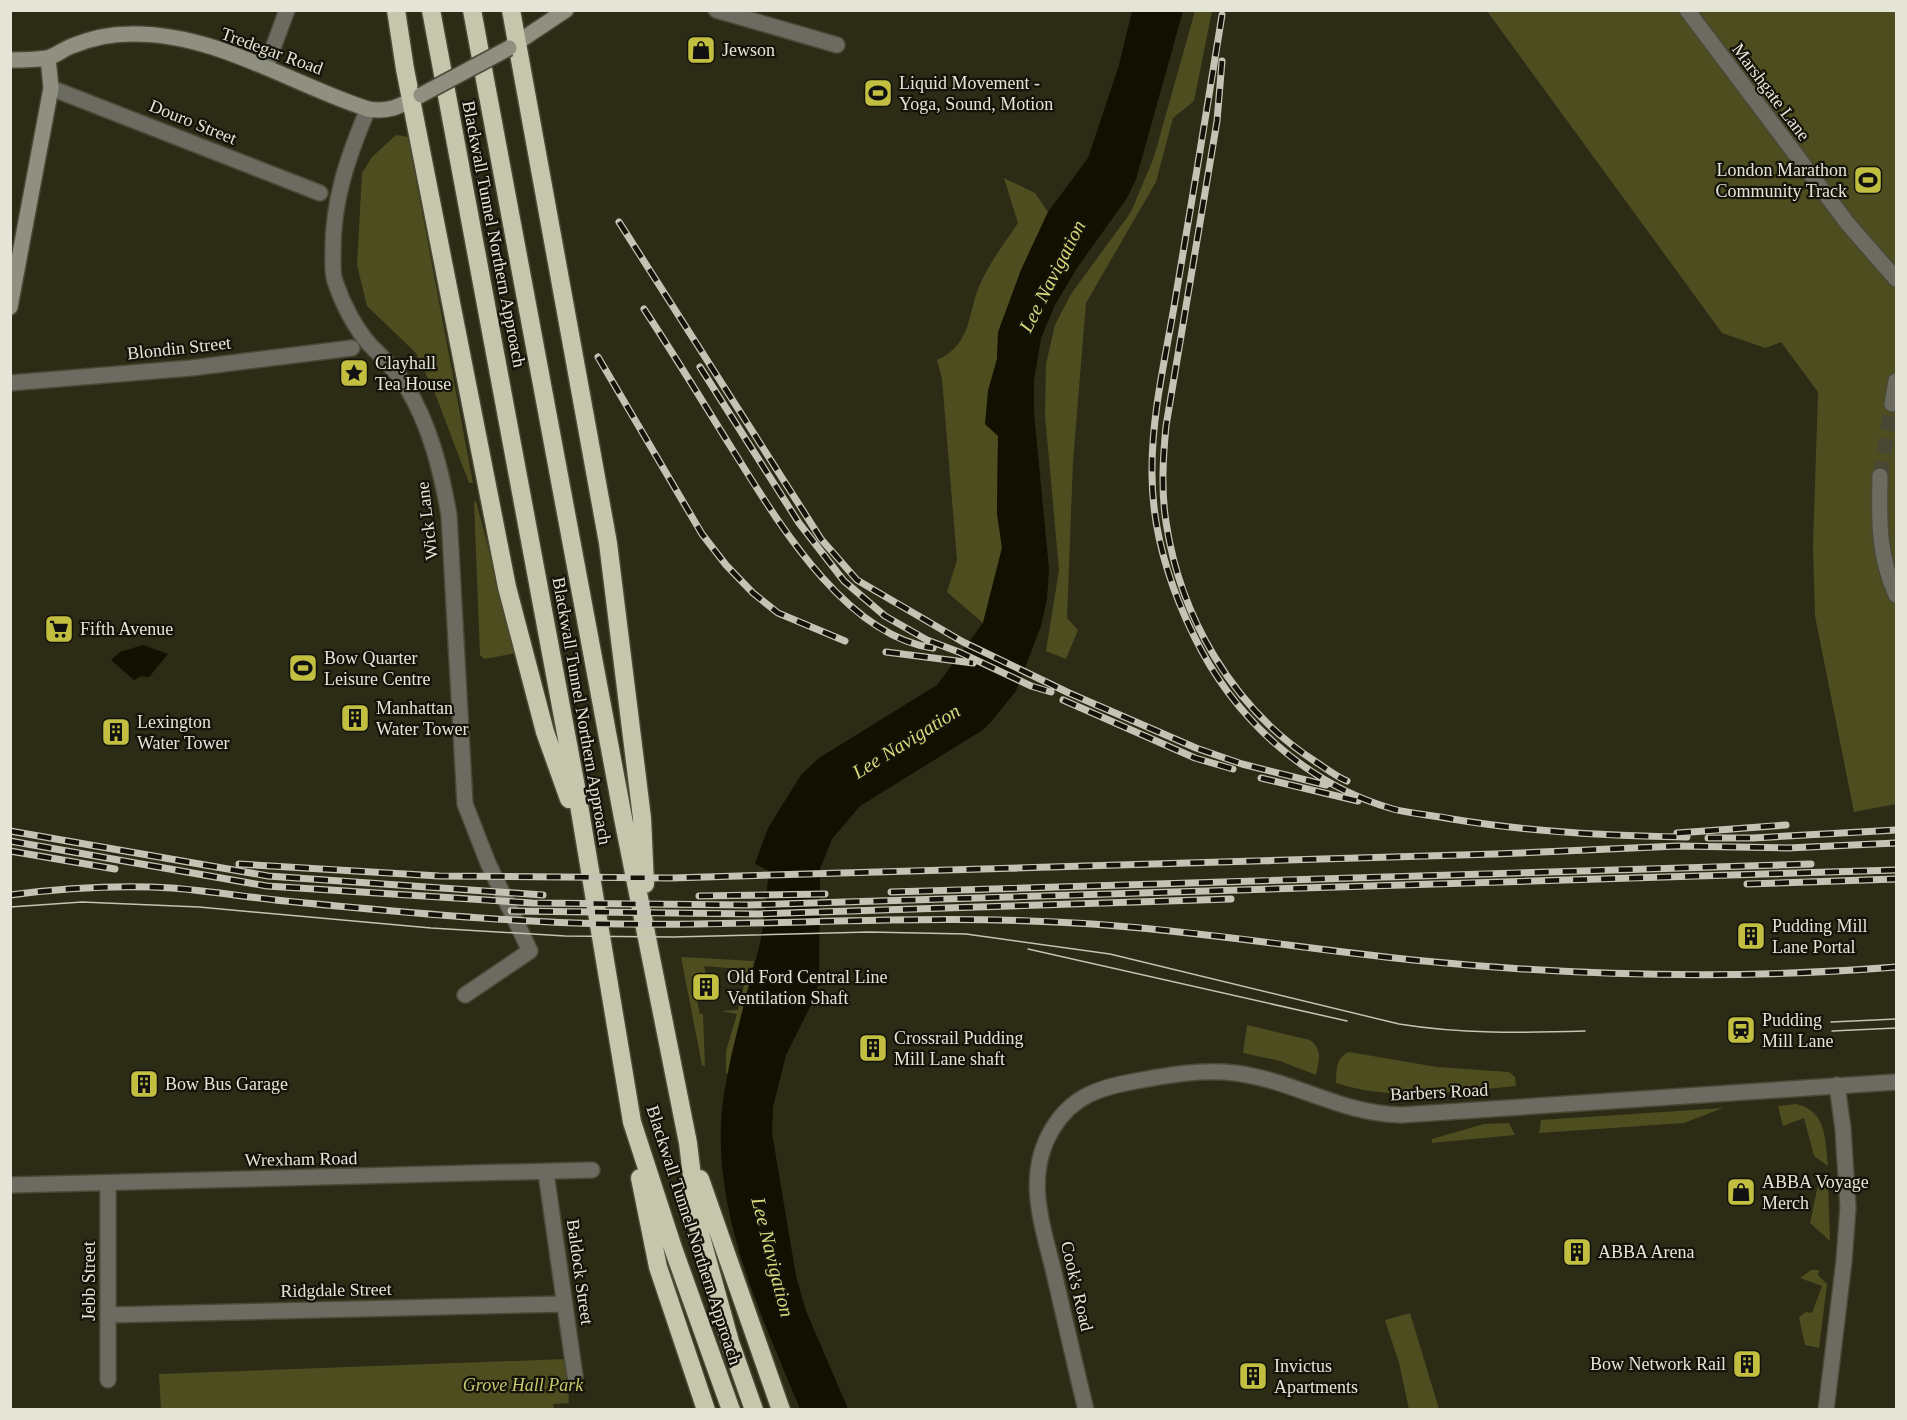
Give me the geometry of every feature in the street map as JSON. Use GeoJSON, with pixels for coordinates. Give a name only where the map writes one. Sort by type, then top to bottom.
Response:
{"type":"FeatureCollection","features":[{"type":"Feature","properties":{"kind":"highway"},"geometry":{"type":"LineString","coordinates":[[396,10],[416,98],[507,587],[545,732],[585,843]]}},
{"type":"Feature","properties":{"kind":"highway","name":"Blackwall Tunnel Northern Approach"},"geometry":{"type":"LineString","coordinates":[[430,10],[585,843],[632,1122],[673,1248],[731,1410]]}},
{"type":"Feature","properties":{"kind":"highway","name":"Blackwall Tunnel Northern Approach"},"geometry":{"type":"LineString","coordinates":[[472,10],[648,943],[688,1143],[698,1226],[730,1341],[754,1410]]}},
{"type":"Feature","properties":{"kind":"highway"},"geometry":{"type":"LineString","coordinates":[[511,10],[513,46],[608,543],[642,818],[648,943]]}},
{"type":"Feature","properties":{"kind":"highway"},"geometry":{"type":"LineString","coordinates":[[632,1122],[648,1222],[658,1267],[706,1410]]}},
{"type":"Feature","properties":{"kind":"highway"},"geometry":{"type":"LineString","coordinates":[[688,1143],[730,1271],[781,1410]]}},
{"type":"Feature","properties":{"kind":"main road"},"geometry":{"type":"LineString","coordinates":[[416,98],[513,46],[566,10]]}},
{"type":"Feature","properties":{"kind":"main road","name":"Tredegar Road"},"geometry":{"type":"LineString","coordinates":[[10,60],[48,58],[72,46],[129,34],[179,39],[266,67],[368,109],[384,111],[416,98]]}},
{"type":"Feature","properties":{"kind":"main road"},"geometry":{"type":"LineString","coordinates":[[10,307],[51,88],[48,58]]}},
{"type":"Feature","properties":{"kind":"street"},"geometry":{"type":"LineString","coordinates":[[266,67],[287,10]]}},
{"type":"Feature","properties":{"kind":"street"},"geometry":{"type":"LineString","coordinates":[[716,10],[837,45]]}},
{"type":"Feature","properties":{"kind":"street","name":"Marshgate Lane"},"geometry":{"type":"LineString","coordinates":[[1687,10],[1848,224],[1896,279]]}},
{"type":"Feature","properties":{"kind":"street","name":"Douro Street"},"geometry":{"type":"LineString","coordinates":[[51,88],[320,193]]}},
{"type":"Feature","properties":{"kind":"street","name":"Wick Lane"},"geometry":{"type":"LineString","coordinates":[[368,109],[344,172],[336,203],[334,279],[348,311],[369,344],[387,360],[424,418],[443,481],[449,515],[465,804],[488,863],[530,951],[465,995]]}},
{"type":"Feature","properties":{"kind":"street","name":"Blondin Street"},"geometry":{"type":"LineString","coordinates":[[10,383],[191,368],[352,348]]}},
{"type":"Feature","properties":{"kind":"street"},"geometry":{"type":"LineString","coordinates":[[1892,404],[1896,381]]}},
{"type":"Feature","properties":{"kind":"street"},"geometry":{"type":"LineString","coordinates":[[1880,476],[1879,530],[1884,563],[1896,595]]}},
{"type":"Feature","properties":{"kind":"street","name":"Barbers Road"},"geometry":{"type":"LineString","coordinates":[[1036,1171],[1043,1143],[1062,1112],[1076,1100],[1116,1084],[1164,1076],[1234,1073],[1284,1083],[1333,1104],[1360,1111],[1401,1115],[1896,1082]]}},
{"type":"Feature","properties":{"kind":"street"},"geometry":{"type":"LineString","coordinates":[[1827,1410],[1843,1273],[1848,1207],[1843,1129],[1837,1085]]}},
{"type":"Feature","properties":{"kind":"street","name":"Wrexham Road"},"geometry":{"type":"LineString","coordinates":[[10,1185],[546,1173],[592,1170]]}},
{"type":"Feature","properties":{"kind":"street","name":"Cook's Road"},"geometry":{"type":"LineString","coordinates":[[1036,1171],[1041,1217],[1086,1410]]}},
{"type":"Feature","properties":{"kind":"street","name":"Baldock Street"},"geometry":{"type":"LineString","coordinates":[[546,1173],[575,1376]]}},
{"type":"Feature","properties":{"kind":"street","name":"Jebb Street"},"geometry":{"type":"LineString","coordinates":[[108,1183],[108,1380]]}},
{"type":"Feature","properties":{"kind":"street","name":"Ridgdale Street"},"geometry":{"type":"LineString","coordinates":[[108,1315],[565,1304]]}},
{"type":"Feature","properties":{"kind":"green space"},"geometry":{"type":"Polygon","coordinates":[[[1195,11],[1212,11],[1194,101],[1173,118],[1156,182],[1086,303],[1073,461],[1067,618],[1078,630],[1066,659],[1046,651],[1059,570],[1045,415],[1046,364],[1055,325],[1071,294],[1131,212],[1154,157],[1195,11]]]}},
{"type":"Feature","properties":{"kind":"green space"},"geometry":{"type":"Polygon","coordinates":[[[1487,11],[1896,11],[1896,804],[1854,812],[1815,616],[1813,546],[1818,392],[1781,342],[1765,348],[1722,333],[1487,11]]]}},
{"type":"Feature","properties":{"kind":"green space"},"geometry":{"type":"Polygon","coordinates":[[[396,135],[408,137],[473,483],[469,483],[436,396],[416,353],[367,306],[357,265],[362,173],[372,157],[396,135]]]}},
{"type":"Feature","properties":{"kind":"green space"},"geometry":{"type":"Polygon","coordinates":[[[1004,178],[1035,193],[1048,212],[1021,270],[999,332],[997,359],[988,391],[993,429],[998,436],[997,513],[1002,548],[983,623],[947,592],[957,560],[942,379],[937,360],[958,345],[964,335],[983,278],[1018,223],[1004,178]]]}},
{"type":"Feature","properties":{"kind":"green space"},"geometry":{"type":"Polygon","coordinates":[[[476,501],[516,653],[484,659],[480,655],[474,502],[476,501]]]}},
{"type":"Feature","properties":{"kind":"green space"},"geometry":{"type":"Polygon","coordinates":[[[681,957],[754,961],[726,1074],[726,1051],[737,1014],[721,1011],[738,1010],[745,982],[740,981],[740,969],[704,966],[706,974],[692,978],[700,1014],[703,1014],[705,1067],[702,1065],[681,957]]]}},
{"type":"Feature","properties":{"kind":"green space"},"geometry":{"type":"Polygon","coordinates":[[[1247,1025],[1310,1040],[1318,1052],[1316,1075],[1280,1061],[1243,1053],[1247,1025]]]}},
{"type":"Feature","properties":{"kind":"green space"},"geometry":{"type":"Polygon","coordinates":[[[1349,1052],[1437,1067],[1509,1072],[1515,1077],[1516,1086],[1426,1094],[1358,1089],[1336,1083],[1339,1061],[1349,1052]]]}},
{"type":"Feature","properties":{"kind":"green space"},"geometry":{"type":"Polygon","coordinates":[[[1796,1104],[1814,1113],[1819,1120],[1825,1136],[1828,1166],[1814,1156],[1804,1118],[1783,1126],[1778,1106],[1796,1104]]]}},
{"type":"Feature","properties":{"kind":"green space"},"geometry":{"type":"Polygon","coordinates":[[[1723,1108],[1684,1123],[1539,1133],[1541,1120],[1723,1108]]]}},
{"type":"Feature","properties":{"kind":"green space"},"geometry":{"type":"Polygon","coordinates":[[[1509,1123],[1515,1135],[1432,1143],[1432,1139],[1484,1124],[1509,1123]]]}},
{"type":"Feature","properties":{"kind":"green space"},"geometry":{"type":"Polygon","coordinates":[[[1828,1183],[1830,1241],[1810,1223],[1818,1185],[1828,1183]]]}},
{"type":"Feature","properties":{"kind":"green space"},"geometry":{"type":"Polygon","coordinates":[[[1811,1270],[1819,1270],[1818,1275],[1827,1284],[1819,1348],[1805,1345],[1799,1317],[1806,1312],[1812,1313],[1822,1286],[1800,1278],[1811,1270]]]}},
{"type":"Feature","properties":{"kind":"green space"},"geometry":{"type":"Polygon","coordinates":[[[1410,1313],[1439,1409],[1409,1409],[1399,1363],[1385,1320],[1410,1313]]]}},
{"type":"Feature","properties":{"kind":"green space","name":"Grove Hall Park"},"geometry":{"type":"Polygon","coordinates":[[[566,1359],[569,1403],[553,1404],[554,1410],[161,1409],[159,1374],[566,1359]]]}},
{"type":"Feature","properties":{"kind":"water","name":"Lee Navigation"},"geometry":{"type":"Polygon","coordinates":[[[1132,11],[1183,11],[1136,179],[1127,198],[1077,268],[1055,305],[1041,338],[1034,380],[1034,413],[1049,569],[1047,599],[1041,626],[1016,691],[990,723],[981,731],[860,806],[832,839],[820,869],[819,979],[815,997],[786,1055],[773,1107],[772,1133],[796,1276],[806,1311],[848,1409],[800,1409],[769,1334],[741,1256],[730,1216],[723,1176],[721,1135],[724,1094],[760,943],[769,871],[755,864],[768,828],[801,775],[819,758],[937,685],[983,623],[1002,548],[997,513],[998,436],[985,424],[988,391],[997,359],[998,332],[1021,270],[1048,212],[1088,158],[1119,65],[1132,11]]]}},
{"type":"Feature","properties":{"kind":"water"},"geometry":{"type":"Polygon","coordinates":[[[143,645],[168,654],[149,677],[142,676],[134,680],[111,660],[120,652],[143,645]]]}},
{"type":"Feature","properties":{"kind":"tunnel"},"geometry":{"type":"LineString","coordinates":[[1880,476],[1892,404]]}},
{"type":"Feature","properties":{"kind":"tram line"},"geometry":{"type":"LineString","coordinates":[[10,907],[82,902],[199,907],[431,928],[565,936],[673,937],[869,932],[966,934],[1110,954],[1399,1024],[1468,1031],[1585,1031]]}},
{"type":"Feature","properties":{"kind":"tram line"},"geometry":{"type":"LineString","coordinates":[[1028,949],[1347,1021]]}},
{"type":"Feature","properties":{"kind":"tram line"},"geometry":{"type":"LineString","coordinates":[[1831,1022],[1896,1019]]}},
{"type":"Feature","properties":{"kind":"tram line"},"geometry":{"type":"LineString","coordinates":[[1832,1031],[1896,1028]]}},
{"type":"Feature","properties":{"kind":"railway"},"geometry":{"type":"LineString","coordinates":[[1222,15],[1160,384],[1154,426],[1152,468],[1152,490],[1158,533],[1169,576],[1185,617],[1210,666],[1229,694],[1275,744],[1330,783],[1361,798],[1400,811],[1511,827],[1598,834],[1687,837]]}},
{"type":"Feature","properties":{"kind":"railway"},"geometry":{"type":"LineString","coordinates":[[1222,61],[1217,121],[1166,426],[1163,474],[1166,522],[1183,591],[1197,625],[1214,656],[1258,714],[1313,760],[1347,781]]}},
{"type":"Feature","properties":{"kind":"railway"},"geometry":{"type":"LineString","coordinates":[[619,222],[821,539],[857,580],[963,642],[1069,693],[1196,748],[1242,764],[1326,785]]}},
{"type":"Feature","properties":{"kind":"railway"},"geometry":{"type":"LineString","coordinates":[[644,309],[767,504],[814,568],[840,596],[869,621],[900,638],[933,648]]}},
{"type":"Feature","properties":{"kind":"railway"},"geometry":{"type":"LineString","coordinates":[[598,357],[702,534],[726,565],[753,593],[778,613],[845,641]]}},
{"type":"Feature","properties":{"kind":"railway"},"geometry":{"type":"LineString","coordinates":[[700,367],[799,523],[844,581],[885,616],[927,640],[959,652],[1031,686],[1051,692]]}},
{"type":"Feature","properties":{"kind":"railway"},"geometry":{"type":"LineString","coordinates":[[886,652],[973,663]]}},
{"type":"Feature","properties":{"kind":"railway"},"geometry":{"type":"LineString","coordinates":[[1063,700],[1195,758],[1233,769]]}},
{"type":"Feature","properties":{"kind":"railway"},"geometry":{"type":"LineString","coordinates":[[1261,778],[1358,801]]}},
{"type":"Feature","properties":{"kind":"railway"},"geometry":{"type":"LineString","coordinates":[[1677,833],[1786,825]]}},
{"type":"Feature","properties":{"kind":"railway"},"geometry":{"type":"LineString","coordinates":[[1708,838],[1753,838],[1896,830]]}},
{"type":"Feature","properties":{"kind":"railway"},"geometry":{"type":"LineString","coordinates":[[10,831],[268,876],[543,895]]}},
{"type":"Feature","properties":{"kind":"railway"},"geometry":{"type":"LineString","coordinates":[[10,841],[267,886],[532,903],[748,905],[1896,870]]}},
{"type":"Feature","properties":{"kind":"railway"},"geometry":{"type":"LineString","coordinates":[[239,864],[439,876],[671,878],[1495,854],[1678,846],[1788,848],[1896,843]]}},
{"type":"Feature","properties":{"kind":"railway"},"geometry":{"type":"LineString","coordinates":[[10,851],[115,869]]}},
{"type":"Feature","properties":{"kind":"railway"},"geometry":{"type":"LineString","coordinates":[[891,892],[1811,864]]}},
{"type":"Feature","properties":{"kind":"railway"},"geometry":{"type":"LineString","coordinates":[[1747,884],[1896,879]]}},
{"type":"Feature","properties":{"kind":"railway"},"geometry":{"type":"LineString","coordinates":[[10,895],[91,888],[172,888],[408,912],[601,924],[882,920],[1092,924],[1172,931],[1413,960],[1594,973],[1775,974],[1896,967]]}},
{"type":"Feature","properties":{"kind":"railway"},"geometry":{"type":"LineString","coordinates":[[699,896],[825,894]]}},
{"type":"Feature","properties":{"kind":"railway"},"geometry":{"type":"LineString","coordinates":[[511,911],[757,914],[1231,899]]}},
{"type":"Feature","properties":{"kind":"place","name":"Jewson"},"geometry":{"type":"Point","coordinates":[701,50]}},
{"type":"Feature","properties":{"kind":"place","name":"Liquid Movement - Yoga, Sound, Motion"},"geometry":{"type":"Point","coordinates":[878,93]}},
{"type":"Feature","properties":{"kind":"place","name":"London Marathon Community Track"},"geometry":{"type":"Point","coordinates":[1868,180]}},
{"type":"Feature","properties":{"kind":"place","name":"Clayhall Tea House"},"geometry":{"type":"Point","coordinates":[354,373]}},
{"type":"Feature","properties":{"kind":"place","name":"Fifth Avenue"},"geometry":{"type":"Point","coordinates":[59,629]}},
{"type":"Feature","properties":{"kind":"place","name":"Bow Quarter Leisure Centre"},"geometry":{"type":"Point","coordinates":[303,668]}},
{"type":"Feature","properties":{"kind":"place","name":"Manhattan Water Tower"},"geometry":{"type":"Point","coordinates":[355,718]}},
{"type":"Feature","properties":{"kind":"place","name":"Lexington Water Tower"},"geometry":{"type":"Point","coordinates":[116,732]}},
{"type":"Feature","properties":{"kind":"place","name":"Pudding Mill Lane Portal"},"geometry":{"type":"Point","coordinates":[1751,936]}},
{"type":"Feature","properties":{"kind":"place","name":"Old Ford Central Line Ventilation Shaft"},"geometry":{"type":"Point","coordinates":[706,987]}},
{"type":"Feature","properties":{"kind":"place","name":"Pudding Mill Lane"},"geometry":{"type":"Point","coordinates":[1741,1030]}},
{"type":"Feature","properties":{"kind":"place","name":"Crossrail Pudding Mill Lane shaft"},"geometry":{"type":"Point","coordinates":[873,1048]}},
{"type":"Feature","properties":{"kind":"place","name":"Bow Bus Garage"},"geometry":{"type":"Point","coordinates":[144,1084]}},
{"type":"Feature","properties":{"kind":"place","name":"ABBA Voyage Merch"},"geometry":{"type":"Point","coordinates":[1741,1192]}},
{"type":"Feature","properties":{"kind":"place","name":"ABBA Arena"},"geometry":{"type":"Point","coordinates":[1577,1252]}},
{"type":"Feature","properties":{"kind":"place","name":"Bow Network Rail"},"geometry":{"type":"Point","coordinates":[1747,1364]}},
{"type":"Feature","properties":{"kind":"place","name":"Invictus Apartments"},"geometry":{"type":"Point","coordinates":[1253,1376]}}]}
